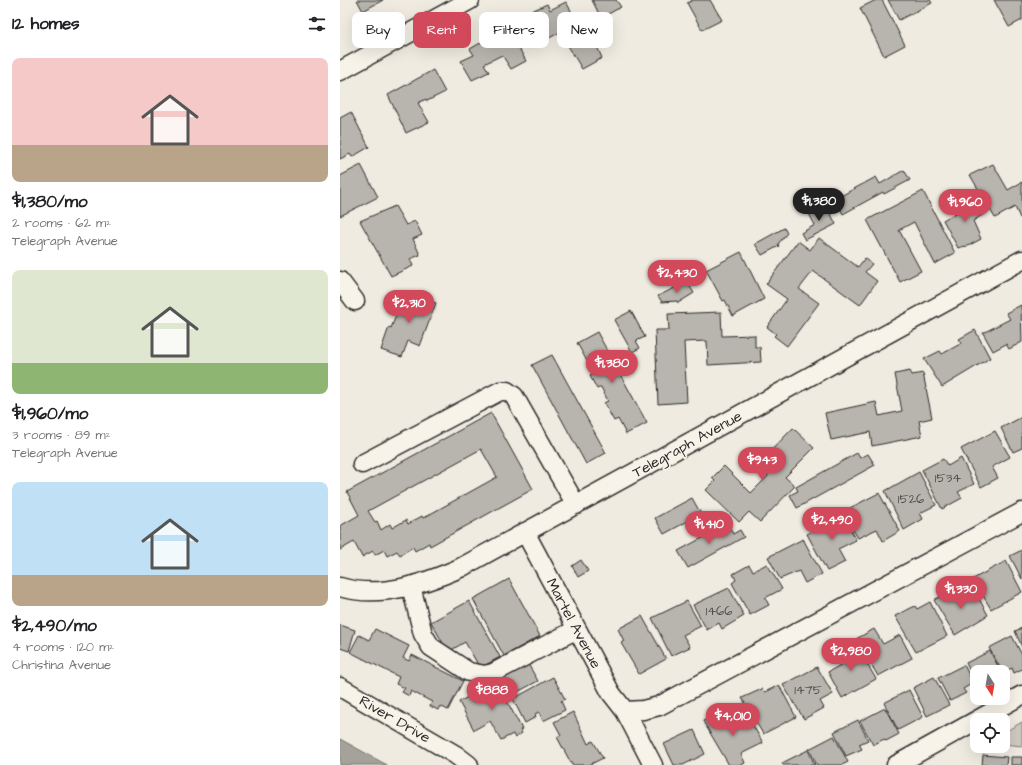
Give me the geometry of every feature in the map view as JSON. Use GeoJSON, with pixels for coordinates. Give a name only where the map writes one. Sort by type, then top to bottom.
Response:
{"type":"FeatureCollection","features":[{"type":"Feature","properties":{"kind":"street"},"geometry":{"type":"LineString","coordinates":[[340,71],[470,0]]}},
{"type":"Feature","properties":{"kind":"street","name":"Telegraph Avenue"},"geometry":{"type":"LineString","coordinates":[[340,587],[374,591],[401,589],[431,580],[460,568],[1022,260]]}},
{"type":"Feature","properties":{"kind":"street"},"geometry":{"type":"LineString","coordinates":[[340,281],[355,301]]}},
{"type":"Feature","properties":{"kind":"street"},"geometry":{"type":"LineString","coordinates":[[362,464],[500,391],[507,392],[514,396],[576,505]]}},
{"type":"Feature","properties":{"kind":"street"},"geometry":{"type":"LineString","coordinates":[[625,711],[643,710],[659,706],[1022,512]]}},
{"type":"Feature","properties":{"kind":"street","name":"Martel Avenue"},"geometry":{"type":"LineString","coordinates":[[525,532],[611,693],[625,711],[653,765]]}},
{"type":"Feature","properties":{"kind":"street"},"geometry":{"type":"LineString","coordinates":[[411,586],[423,634],[431,647],[469,672],[485,675],[493,673],[577,629]]}},
{"type":"Feature","properties":{"kind":"street","name":"River Drive"},"geometry":{"type":"LineString","coordinates":[[340,687],[456,755],[469,765]]}},
{"type":"Feature","properties":{"kind":"street"},"geometry":{"type":"LineString","coordinates":[[896,765],[1022,695]]}},
{"type":"Feature","properties":{"kind":"shaded area"},"geometry":{"type":"Polygon","coordinates":[[[1022,722],[1022,746],[1010,745],[1010,729],[1022,722]]]}},
{"type":"Feature","properties":{"kind":"shaded area"},"geometry":{"type":"Polygon","coordinates":[[[340,739],[387,765],[340,765],[340,739]]]}},
{"type":"Feature","properties":{"kind":"building"},"geometry":{"type":"Polygon","coordinates":[[[357,0],[383,0],[363,11],[357,0]]]}},
{"type":"Feature","properties":{"kind":"building"},"geometry":{"type":"Polygon","coordinates":[[[592,0],[616,0],[621,7],[612,12],[598,12],[592,0]]]}},
{"type":"Feature","properties":{"kind":"building"},"geometry":{"type":"Polygon","coordinates":[[[693,0],[710,0],[722,20],[702,30],[687,3],[693,0]]]}},
{"type":"Feature","properties":{"kind":"building"},"geometry":{"type":"Polygon","coordinates":[[[876,0],[882,0],[905,45],[884,56],[860,8],[876,0]]]}},
{"type":"Feature","properties":{"kind":"building"},"geometry":{"type":"Polygon","coordinates":[[[888,0],[930,0],[932,3],[899,20],[888,0]]]}},
{"type":"Feature","properties":{"kind":"building"},"geometry":{"type":"Polygon","coordinates":[[[994,0],[1022,0],[1022,20],[1009,27],[994,0]]]}},
{"type":"Feature","properties":{"kind":"building"},"geometry":{"type":"Polygon","coordinates":[[[566,2],[572,12],[557,12],[557,34],[549,38],[549,12],[529,12],[547,4],[550,10],[566,2]]]}},
{"type":"Feature","properties":{"kind":"building"},"geometry":{"type":"Polygon","coordinates":[[[479,44],[479,48],[519,48],[526,61],[511,69],[502,55],[484,64],[489,72],[472,80],[461,61],[474,55],[470,49],[479,44]]]}},
{"type":"Feature","properties":{"kind":"building"},"geometry":{"type":"Polygon","coordinates":[[[569,48],[598,48],[602,58],[582,69],[569,48]]]}},
{"type":"Feature","properties":{"kind":"building"},"geometry":{"type":"Polygon","coordinates":[[[433,70],[445,92],[427,101],[426,99],[418,103],[429,122],[406,133],[388,95],[433,70]]]}},
{"type":"Feature","properties":{"kind":"building"},"geometry":{"type":"Polygon","coordinates":[[[351,112],[369,147],[352,157],[350,154],[340,159],[340,118],[351,112]]]}},
{"type":"Feature","properties":{"kind":"building"},"geometry":{"type":"Polygon","coordinates":[[[993,164],[1008,190],[1022,182],[1022,217],[1020,218],[1015,207],[995,218],[970,175],[993,164]]]}},
{"type":"Feature","properties":{"kind":"building"},"geometry":{"type":"Polygon","coordinates":[[[361,165],[378,197],[340,216],[340,176],[361,165]]]}},
{"type":"Feature","properties":{"kind":"building"},"geometry":{"type":"Polygon","coordinates":[[[904,170],[910,180],[884,194],[883,192],[843,214],[835,199],[876,177],[880,184],[904,170]]]}},
{"type":"Feature","properties":{"kind":"building"},"geometry":{"type":"Polygon","coordinates":[[[923,191],[955,253],[935,264],[914,222],[899,230],[921,271],[900,282],[867,220],[923,191]]]}},
{"type":"Feature","properties":{"kind":"building"},"geometry":{"type":"Polygon","coordinates":[[[975,196],[984,214],[973,221],[981,239],[966,247],[958,248],[943,220],[963,209],[960,203],[975,196]]]}},
{"type":"Feature","properties":{"kind":"building"},"geometry":{"type":"Polygon","coordinates":[[[826,205],[836,224],[805,240],[801,233],[815,225],[809,214],[826,205]]]}},
{"type":"Feature","properties":{"kind":"building"},"geometry":{"type":"Polygon","coordinates":[[[395,206],[406,225],[415,221],[422,235],[413,239],[420,255],[410,259],[413,266],[391,276],[360,221],[395,206]]]}},
{"type":"Feature","properties":{"kind":"building"},"geometry":{"type":"Polygon","coordinates":[[[784,228],[787,233],[778,244],[779,246],[762,255],[755,244],[784,228]]]}},
{"type":"Feature","properties":{"kind":"building"},"geometry":{"type":"Polygon","coordinates":[[[819,238],[858,267],[865,258],[872,264],[865,272],[877,281],[860,305],[813,271],[799,289],[819,303],[787,346],[774,336],[776,334],[767,327],[787,299],[766,284],[798,241],[810,250],[819,238]]]}},
{"type":"Feature","properties":{"kind":"building"},"geometry":{"type":"Polygon","coordinates":[[[741,252],[764,299],[733,316],[706,270],[741,252]]]}},
{"type":"Feature","properties":{"kind":"building"},"geometry":{"type":"Polygon","coordinates":[[[687,282],[694,293],[678,303],[677,301],[662,302],[658,296],[687,282]]]}},
{"type":"Feature","properties":{"kind":"building"},"geometry":{"type":"Polygon","coordinates":[[[406,291],[436,303],[420,346],[408,341],[402,357],[381,350],[389,327],[391,328],[406,291]]]}},
{"type":"Feature","properties":{"kind":"building"},"geometry":{"type":"Polygon","coordinates":[[[1021,305],[1022,342],[1009,349],[1006,344],[993,351],[983,333],[1010,319],[1006,313],[1021,305]]]}},
{"type":"Feature","properties":{"kind":"building"},"geometry":{"type":"Polygon","coordinates":[[[631,311],[645,337],[636,341],[640,348],[632,352],[614,320],[631,311]]]}},
{"type":"Feature","properties":{"kind":"building"},"geometry":{"type":"Polygon","coordinates":[[[721,312],[722,336],[755,335],[755,347],[760,347],[761,362],[708,365],[707,341],[684,342],[687,402],[658,404],[655,330],[669,330],[668,314],[721,312]]]}},
{"type":"Feature","properties":{"kind":"building"},"geometry":{"type":"Polygon","coordinates":[[[975,330],[990,358],[942,387],[924,359],[940,351],[942,354],[962,343],[959,339],[975,330]]]}},
{"type":"Feature","properties":{"kind":"building"},"geometry":{"type":"Polygon","coordinates":[[[597,332],[647,423],[626,434],[618,419],[614,421],[604,403],[608,401],[601,387],[597,389],[590,376],[594,374],[577,343],[597,332]]]}},
{"type":"Feature","properties":{"kind":"building"},"geometry":{"type":"Polygon","coordinates":[[[552,355],[606,453],[586,464],[532,365],[552,355]]]}},
{"type":"Feature","properties":{"kind":"building"},"geometry":{"type":"Polygon","coordinates":[[[910,371],[912,375],[923,373],[932,418],[919,421],[922,436],[872,446],[870,432],[831,440],[825,413],[876,402],[879,416],[902,411],[895,374],[910,371]]]}},
{"type":"Feature","properties":{"kind":"building"},"geometry":{"type":"Polygon","coordinates":[[[491,413],[533,489],[430,546],[429,543],[415,551],[413,547],[400,555],[397,551],[387,556],[384,550],[375,555],[373,551],[362,557],[354,542],[340,550],[340,526],[359,515],[347,492],[491,413]],[[481,449],[368,511],[375,522],[377,521],[381,530],[390,524],[392,528],[406,520],[408,524],[422,516],[423,518],[497,477],[481,449]]]}},
{"type":"Feature","properties":{"kind":"building"},"geometry":{"type":"Polygon","coordinates":[[[1022,417],[1022,448],[1013,452],[1001,428],[1022,417]]]}},
{"type":"Feature","properties":{"kind":"building"},"geometry":{"type":"Polygon","coordinates":[[[793,428],[814,448],[785,477],[795,486],[760,522],[749,512],[739,522],[706,490],[715,481],[712,478],[724,466],[751,493],[768,476],[757,465],[793,428]]]}},
{"type":"Feature","properties":{"kind":"building"},"geometry":{"type":"Polygon","coordinates":[[[995,431],[1010,457],[992,467],[998,478],[981,487],[961,449],[995,431]]]}},
{"type":"Feature","properties":{"kind":"building"},"geometry":{"type":"Polygon","coordinates":[[[857,453],[860,458],[868,454],[875,465],[797,508],[790,495],[798,491],[796,487],[857,453]]]}},
{"type":"Feature","properties":{"kind":"building"},"geometry":{"type":"Polygon","coordinates":[[[961,458],[974,484],[958,492],[962,498],[942,509],[922,470],[943,459],[948,466],[961,458]]]}},
{"type":"Feature","properties":{"kind":"building"},"geometry":{"type":"Polygon","coordinates":[[[919,472],[936,505],[920,513],[923,519],[904,530],[885,491],[919,472]]]}},
{"type":"Feature","properties":{"kind":"building"},"geometry":{"type":"Polygon","coordinates":[[[879,493],[900,531],[883,541],[877,529],[858,538],[842,512],[879,493]]]}},
{"type":"Feature","properties":{"kind":"building"},"geometry":{"type":"Polygon","coordinates":[[[692,498],[701,514],[664,534],[655,518],[692,498]]]}},
{"type":"Feature","properties":{"kind":"building"},"geometry":{"type":"Polygon","coordinates":[[[843,514],[856,540],[838,549],[845,562],[827,571],[807,534],[843,514]]]}},
{"type":"Feature","properties":{"kind":"building"},"geometry":{"type":"Polygon","coordinates":[[[728,524],[733,534],[740,530],[744,537],[688,568],[678,551],[728,524]]]}},
{"type":"Feature","properties":{"kind":"building"},"geometry":{"type":"Polygon","coordinates":[[[803,539],[822,574],[805,583],[799,571],[780,579],[768,557],[803,539]]]}},
{"type":"Feature","properties":{"kind":"building"},"geometry":{"type":"Polygon","coordinates":[[[1022,550],[1022,579],[1010,556],[1022,550]]]}},
{"type":"Feature","properties":{"kind":"building"},"geometry":{"type":"Polygon","coordinates":[[[581,560],[588,571],[578,577],[572,566],[581,560]]]}},
{"type":"Feature","properties":{"kind":"building"},"geometry":{"type":"Polygon","coordinates":[[[1006,561],[1022,592],[991,609],[973,579],[1006,561]]]}},
{"type":"Feature","properties":{"kind":"building"},"geometry":{"type":"Polygon","coordinates":[[[767,564],[782,589],[765,598],[769,605],[750,615],[732,583],[736,580],[733,574],[749,565],[753,571],[767,564]]]}},
{"type":"Feature","properties":{"kind":"building"},"geometry":{"type":"Polygon","coordinates":[[[509,579],[540,636],[504,656],[473,599],[509,579]]]}},
{"type":"Feature","properties":{"kind":"building"},"geometry":{"type":"Polygon","coordinates":[[[729,588],[744,616],[722,629],[719,623],[707,630],[693,605],[729,588]]]}},
{"type":"Feature","properties":{"kind":"building"},"geometry":{"type":"Polygon","coordinates":[[[973,588],[988,615],[955,635],[934,600],[952,590],[958,602],[963,600],[959,593],[973,588]]]}},
{"type":"Feature","properties":{"kind":"building"},"geometry":{"type":"Polygon","coordinates":[[[469,601],[500,657],[480,668],[465,642],[448,652],[431,622],[469,601]]]}},
{"type":"Feature","properties":{"kind":"building"},"geometry":{"type":"Polygon","coordinates":[[[687,601],[701,626],[683,635],[690,647],[671,656],[652,618],[687,601]]]}},
{"type":"Feature","properties":{"kind":"building"},"geometry":{"type":"Polygon","coordinates":[[[930,602],[947,636],[916,652],[895,616],[915,606],[917,609],[930,602]]]}},
{"type":"Feature","properties":{"kind":"building"},"geometry":{"type":"Polygon","coordinates":[[[642,616],[666,659],[639,674],[621,643],[624,641],[618,629],[642,616]]]}},
{"type":"Feature","properties":{"kind":"building"},"geometry":{"type":"Polygon","coordinates":[[[340,625],[355,630],[349,651],[340,648],[340,625]]]}},
{"type":"Feature","properties":{"kind":"building"},"geometry":{"type":"Polygon","coordinates":[[[1022,628],[1022,647],[1015,631],[1022,628]]]}},
{"type":"Feature","properties":{"kind":"building"},"geometry":{"type":"Polygon","coordinates":[[[375,629],[409,646],[403,658],[409,661],[412,655],[463,681],[448,710],[440,706],[438,710],[430,706],[432,702],[411,691],[409,696],[402,692],[405,688],[396,684],[399,677],[350,652],[359,635],[369,640],[375,629]]]}},
{"type":"Feature","properties":{"kind":"building"},"geometry":{"type":"Polygon","coordinates":[[[874,629],[883,644],[900,635],[912,658],[878,676],[856,639],[874,629]]]}},
{"type":"Feature","properties":{"kind":"building"},"geometry":{"type":"Polygon","coordinates":[[[1012,636],[1022,655],[1022,669],[1014,673],[1012,668],[1010,669],[1010,665],[999,665],[989,648],[1012,636]]]}},
{"type":"Feature","properties":{"kind":"building"},"geometry":{"type":"Polygon","coordinates":[[[856,645],[876,679],[842,698],[828,672],[844,663],[838,653],[856,645]]]}},
{"type":"Feature","properties":{"kind":"building"},"geometry":{"type":"Polygon","coordinates":[[[990,651],[997,665],[970,665],[970,671],[966,663],[990,651]]]}},
{"type":"Feature","properties":{"kind":"building"},"geometry":{"type":"Polygon","coordinates":[[[528,664],[538,681],[510,696],[500,680],[528,664]]]}},
{"type":"Feature","properties":{"kind":"building"},"geometry":{"type":"Polygon","coordinates":[[[964,665],[970,677],[970,685],[963,689],[966,693],[950,701],[938,678],[964,665]]]}},
{"type":"Feature","properties":{"kind":"building"},"geometry":{"type":"Polygon","coordinates":[[[817,667],[833,694],[820,701],[824,708],[804,719],[783,685],[817,667]]]}},
{"type":"Feature","properties":{"kind":"building"},"geometry":{"type":"Polygon","coordinates":[[[553,677],[565,699],[561,701],[565,710],[543,721],[539,712],[535,714],[536,717],[525,723],[513,699],[553,677]]]}},
{"type":"Feature","properties":{"kind":"building"},"geometry":{"type":"Polygon","coordinates":[[[934,677],[949,705],[927,716],[913,688],[934,677]]]}},
{"type":"Feature","properties":{"kind":"building"},"geometry":{"type":"Polygon","coordinates":[[[496,681],[522,729],[520,730],[522,733],[515,738],[513,734],[501,740],[490,721],[474,730],[459,702],[496,681]]]}},
{"type":"Feature","properties":{"kind":"building"},"geometry":{"type":"Polygon","coordinates":[[[779,685],[796,717],[763,734],[742,698],[762,689],[765,692],[779,685]]]}},
{"type":"Feature","properties":{"kind":"building"},"geometry":{"type":"Polygon","coordinates":[[[909,690],[923,717],[898,730],[884,703],[909,690]]]}},
{"type":"Feature","properties":{"kind":"building"},"geometry":{"type":"Polygon","coordinates":[[[885,708],[899,734],[886,741],[884,739],[873,745],[860,721],[885,708]]]}},
{"type":"Feature","properties":{"kind":"building"},"geometry":{"type":"Polygon","coordinates":[[[722,711],[728,724],[747,715],[763,743],[741,754],[745,763],[741,765],[729,765],[703,721],[722,711]]]}},
{"type":"Feature","properties":{"kind":"building"},"geometry":{"type":"Polygon","coordinates":[[[573,712],[588,744],[593,741],[603,758],[589,765],[572,765],[557,737],[561,735],[554,722],[573,712]]]}},
{"type":"Feature","properties":{"kind":"building"},"geometry":{"type":"Polygon","coordinates":[[[858,720],[868,740],[859,744],[862,749],[846,756],[834,732],[858,720]]]}},
{"type":"Feature","properties":{"kind":"building"},"geometry":{"type":"Polygon","coordinates":[[[694,730],[705,754],[683,765],[674,765],[664,744],[694,730]]]}},
{"type":"Feature","properties":{"kind":"building"},"geometry":{"type":"Polygon","coordinates":[[[834,736],[848,762],[842,765],[817,765],[809,749],[834,736]]]}},
{"type":"Feature","properties":{"kind":"building"},"geometry":{"type":"Polygon","coordinates":[[[808,750],[815,765],[783,765],[782,763],[808,750]]]}},
{"type":"Feature","properties":{"kind":"building"},"geometry":{"type":"Polygon","coordinates":[[[983,755],[1007,757],[1006,765],[982,765],[983,755]]]}},
{"type":"Feature","properties":{"kind":"building"},"geometry":{"type":"Polygon","coordinates":[[[1011,757],[1022,757],[1022,765],[1011,765],[1011,757]]]}}]}
